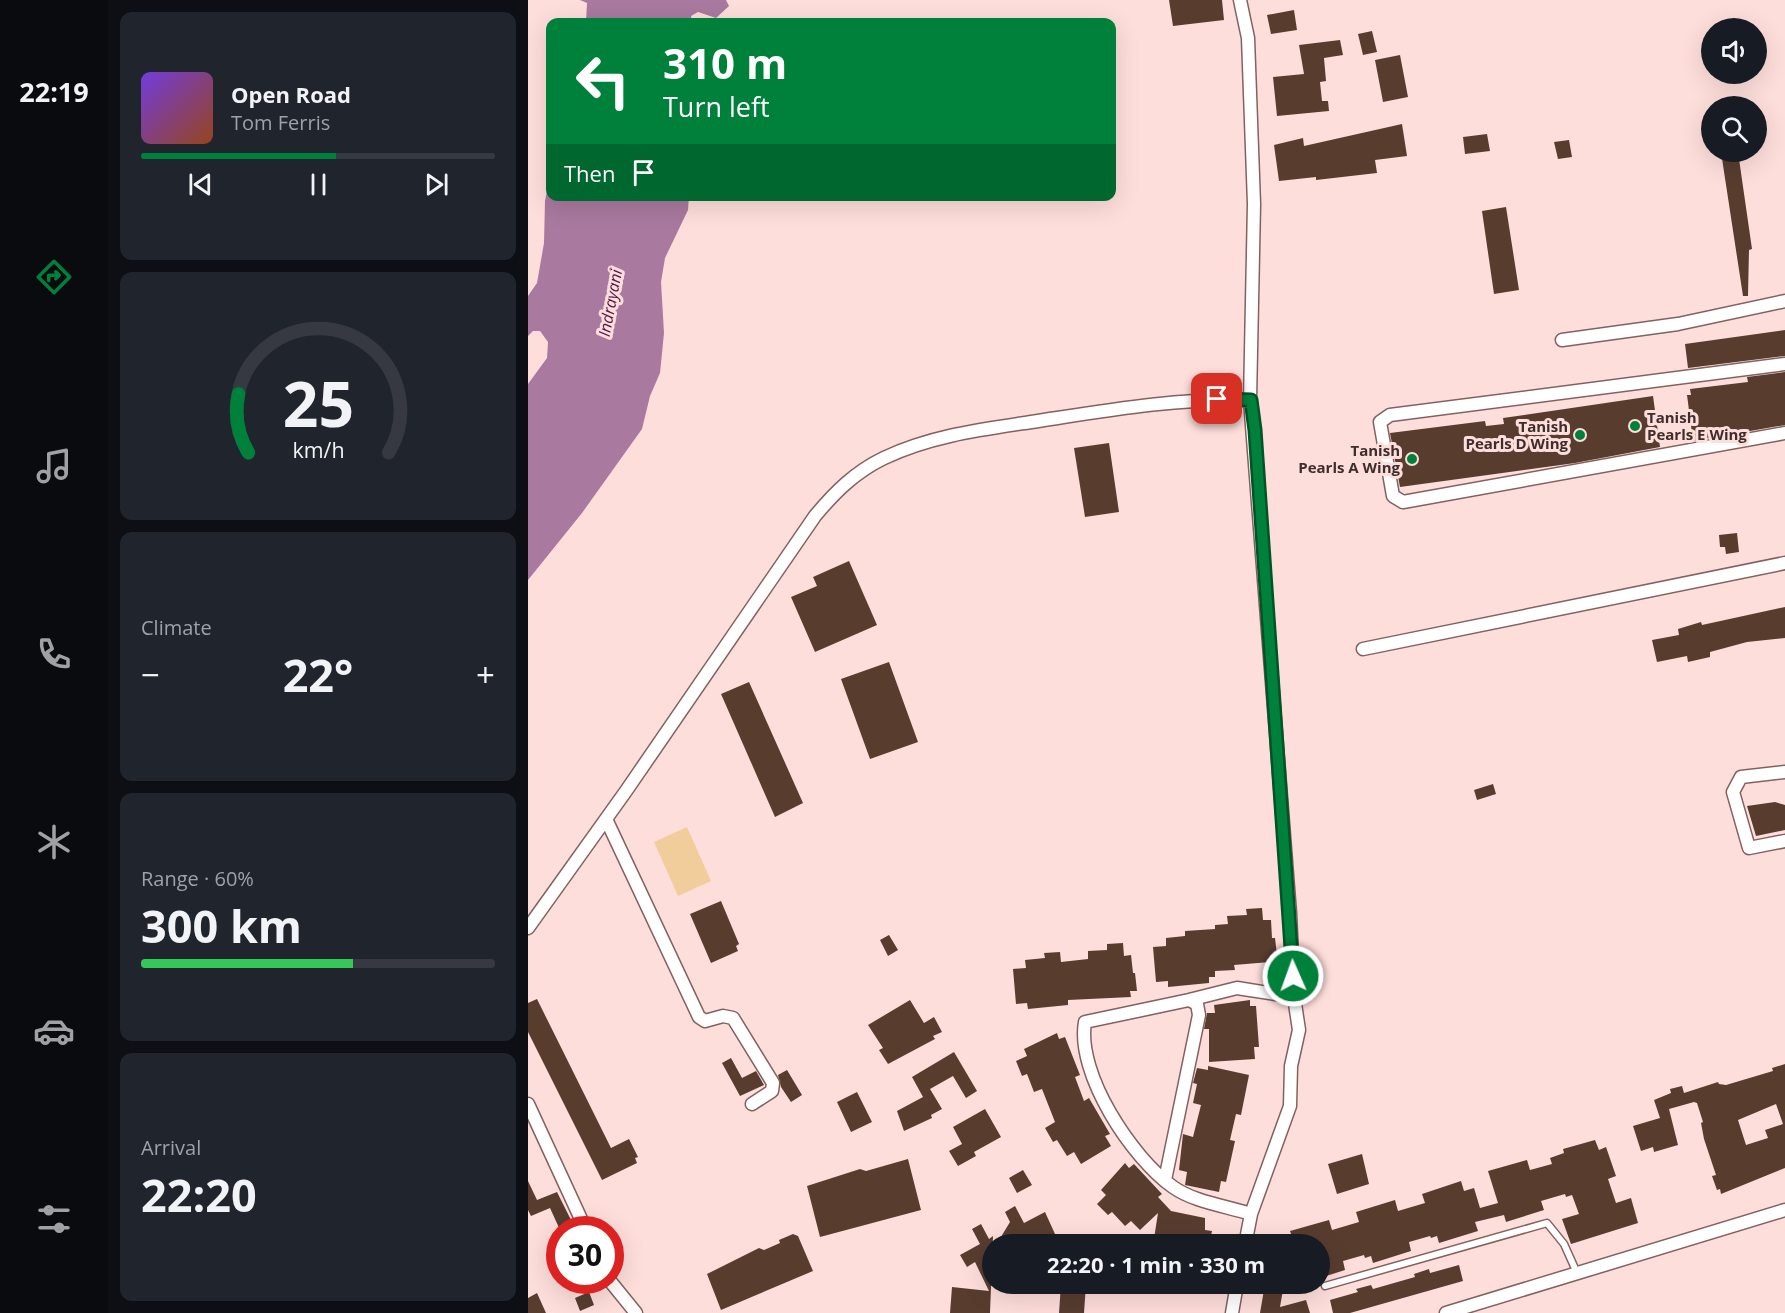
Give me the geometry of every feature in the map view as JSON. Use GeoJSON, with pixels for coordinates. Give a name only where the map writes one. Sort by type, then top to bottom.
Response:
{"type":"FeatureCollection","features":[{"type":"Feature","properties":{"kind":"street"},"geometry":{"type":"LineString","coordinates":[[1240,0],[1248,38],[1254,204],[1251,400],[1289,889],[1294,997],[1299,1030],[1291,1066],[1290,1106],[1251,1214],[1247,1234]]}},
{"type":"Feature","properties":{"kind":"street"},"geometry":{"type":"LineString","coordinates":[[1562,340],[1678,324],[1785,301]]}},
{"type":"Feature","properties":{"kind":"street"},"geometry":{"type":"LineString","coordinates":[[1785,364],[1390,415],[1380,422],[1393,496],[1403,502],[1785,433]]}},
{"type":"Feature","properties":{"kind":"street"},"geometry":{"type":"LineString","coordinates":[[528,928],[815,516],[852,477],[882,459],[916,444],[957,434],[1149,403],[1200,398],[1251,400]]}},
{"type":"Feature","properties":{"kind":"street"},"geometry":{"type":"LineString","coordinates":[[1363,649],[1785,563]]}},
{"type":"Feature","properties":{"kind":"street"},"geometry":{"type":"LineString","coordinates":[[1785,772],[1741,777],[1733,792],[1749,848],[1785,841]]}},
{"type":"Feature","properties":{"kind":"street"},"geometry":{"type":"LineString","coordinates":[[606,819],[699,1017],[705,1021],[723,1016],[732,1018],[773,1083],[772,1090],[752,1104]]}},
{"type":"Feature","properties":{"kind":"street"},"geometry":{"type":"LineString","coordinates":[[1251,1214],[1188,1194],[1165,1180],[1125,1136],[1106,1105],[1089,1061],[1084,1030],[1085,1022],[1237,988],[1294,997]]}},
{"type":"Feature","properties":{"kind":"street"},"geometry":{"type":"LineString","coordinates":[[1165,1180],[1199,1015],[1197,1004],[1189,1000]]}},
{"type":"Feature","properties":{"kind":"street"},"geometry":{"type":"LineString","coordinates":[[528,1104],[580,1216]]}},
{"type":"Feature","properties":{"kind":"street"},"geometry":{"type":"LineString","coordinates":[[1446,1313],[1785,1210]]}},
{"type":"Feature","properties":{"kind":"street"},"geometry":{"type":"LineString","coordinates":[[621,1294],[636,1313]]}},
{"type":"Feature","properties":{"kind":"street"},"geometry":{"type":"LineString","coordinates":[[1232,1313],[1235,1294]]}},
{"type":"Feature","properties":{"kind":"lane"},"geometry":{"type":"LineString","coordinates":[[1330,1285],[1547,1223],[1564,1244],[1577,1273]]}},
{"type":"Feature","properties":{"kind":"shaded area"},"geometry":{"type":"Polygon","coordinates":[[[687,827],[711,881],[678,896],[654,842],[687,827]]]}},
{"type":"Feature","properties":{"kind":"water"},"geometry":{"type":"Polygon","coordinates":[[[580,0],[726,0],[729,6],[716,18],[698,12],[691,18],[586,18],[587,3],[580,0]]]}},
{"type":"Feature","properties":{"kind":"water","name":"Indrayani"},"geometry":{"type":"Polygon","coordinates":[[[546,196],[546,201],[689,201],[688,210],[665,258],[661,282],[664,333],[660,373],[650,396],[642,429],[582,513],[528,580],[528,384],[547,358],[548,342],[540,331],[533,331],[528,336],[528,296],[537,283],[544,243],[546,196]]]}},
{"type":"Feature","properties":{"kind":"building"},"geometry":{"type":"Polygon","coordinates":[[[1169,0],[1222,0],[1224,20],[1173,26],[1169,0]]]}},
{"type":"Feature","properties":{"kind":"building"},"geometry":{"type":"Polygon","coordinates":[[[1294,10],[1297,30],[1271,34],[1267,15],[1294,10]]]}},
{"type":"Feature","properties":{"kind":"building"},"geometry":{"type":"Polygon","coordinates":[[[1372,31],[1377,52],[1363,55],[1358,34],[1372,31]]]}},
{"type":"Feature","properties":{"kind":"building"},"geometry":{"type":"Polygon","coordinates":[[[1340,40],[1343,55],[1324,58],[1326,81],[1320,82],[1322,101],[1328,101],[1329,111],[1277,116],[1273,77],[1304,74],[1299,45],[1340,40]]]}},
{"type":"Feature","properties":{"kind":"building"},"geometry":{"type":"Polygon","coordinates":[[[1400,55],[1408,97],[1383,102],[1375,60],[1400,55]]]}},
{"type":"Feature","properties":{"kind":"building"},"geometry":{"type":"Polygon","coordinates":[[[1402,124],[1407,156],[1375,160],[1377,173],[1316,180],[1316,177],[1279,181],[1274,145],[1303,138],[1304,146],[1402,124]]]}},
{"type":"Feature","properties":{"kind":"building"},"geometry":{"type":"Polygon","coordinates":[[[1487,134],[1490,151],[1465,154],[1463,137],[1487,134]]]}},
{"type":"Feature","properties":{"kind":"building"},"geometry":{"type":"Polygon","coordinates":[[[1569,140],[1572,157],[1558,159],[1554,142],[1569,140]]]}},
{"type":"Feature","properties":{"kind":"building"},"geometry":{"type":"Polygon","coordinates":[[[1723,162],[1739,162],[1752,249],[1749,250],[1748,296],[1743,296],[1723,162]]]}},
{"type":"Feature","properties":{"kind":"building"},"geometry":{"type":"Polygon","coordinates":[[[1506,207],[1519,290],[1494,294],[1482,211],[1506,207]]]}},
{"type":"Feature","properties":{"kind":"building"},"geometry":{"type":"Polygon","coordinates":[[[1785,330],[1785,356],[1688,368],[1685,344],[1785,330]]]}},
{"type":"Feature","properties":{"kind":"building"},"geometry":{"type":"Polygon","coordinates":[[[1785,372],[1785,425],[1693,441],[1687,395],[1691,395],[1690,389],[1748,382],[1747,377],[1785,372]]]}},
{"type":"Feature","properties":{"kind":"building"},"geometry":{"type":"Polygon","coordinates":[[[1653,396],[1660,447],[1575,463],[1400,487],[1390,433],[1485,421],[1486,426],[1504,424],[1503,418],[1653,396]]]}},
{"type":"Feature","properties":{"kind":"building"},"geometry":{"type":"Polygon","coordinates":[[[1109,443],[1119,512],[1085,517],[1074,448],[1109,443]]]}},
{"type":"Feature","properties":{"kind":"building"},"geometry":{"type":"Polygon","coordinates":[[[1737,533],[1739,552],[1726,554],[1725,547],[1720,547],[1719,535],[1737,533]]]}},
{"type":"Feature","properties":{"kind":"building"},"geometry":{"type":"Polygon","coordinates":[[[849,561],[877,625],[815,652],[791,597],[817,586],[813,577],[849,561]]]}},
{"type":"Feature","properties":{"kind":"building"},"geometry":{"type":"Polygon","coordinates":[[[1785,607],[1785,638],[1747,642],[1710,652],[1710,657],[1688,662],[1687,656],[1657,662],[1652,640],[1679,635],[1678,629],[1701,622],[1702,625],[1785,607]]]}},
{"type":"Feature","properties":{"kind":"building"},"geometry":{"type":"Polygon","coordinates":[[[889,662],[918,742],[870,759],[841,679],[889,662]]]}},
{"type":"Feature","properties":{"kind":"building"},"geometry":{"type":"Polygon","coordinates":[[[749,682],[803,803],[775,817],[721,694],[749,682]]]}},
{"type":"Feature","properties":{"kind":"building"},"geometry":{"type":"Polygon","coordinates":[[[1493,784],[1496,794],[1477,800],[1474,790],[1493,784]]]}},
{"type":"Feature","properties":{"kind":"building"},"geometry":{"type":"Polygon","coordinates":[[[1775,802],[1785,805],[1785,830],[1756,836],[1747,806],[1775,802]]]}},
{"type":"Feature","properties":{"kind":"building"},"geometry":{"type":"Polygon","coordinates":[[[721,901],[739,944],[736,946],[738,951],[711,963],[690,914],[721,901]]]}},
{"type":"Feature","properties":{"kind":"building"},"geometry":{"type":"Polygon","coordinates":[[[1262,908],[1263,920],[1271,920],[1272,938],[1275,938],[1277,955],[1270,956],[1270,962],[1234,965],[1235,970],[1215,971],[1215,977],[1209,977],[1209,983],[1168,987],[1168,981],[1156,982],[1153,947],[1166,946],[1166,938],[1185,936],[1185,931],[1215,929],[1215,925],[1228,924],[1227,916],[1247,915],[1246,909],[1262,908]]]}},
{"type":"Feature","properties":{"kind":"building"},"geometry":{"type":"Polygon","coordinates":[[[889,935],[898,950],[888,956],[880,940],[889,935]]]}},
{"type":"Feature","properties":{"kind":"building"},"geometry":{"type":"Polygon","coordinates":[[[1123,943],[1124,956],[1131,955],[1133,973],[1135,973],[1137,991],[1130,991],[1131,997],[1068,1000],[1068,1005],[1028,1009],[1027,1003],[1016,1004],[1013,969],[1026,968],[1025,960],[1045,958],[1044,953],[1060,952],[1061,962],[1088,959],[1088,951],[1107,950],[1107,944],[1123,943]]]}},
{"type":"Feature","properties":{"kind":"building"},"geometry":{"type":"Polygon","coordinates":[[[537,999],[611,1148],[629,1139],[638,1157],[635,1158],[637,1163],[602,1180],[528,1032],[528,1003],[537,999]]]}},
{"type":"Feature","properties":{"kind":"building"},"geometry":{"type":"Polygon","coordinates":[[[910,1000],[924,1023],[934,1017],[942,1032],[933,1036],[935,1039],[888,1064],[879,1050],[883,1048],[868,1025],[910,1000]]]}},
{"type":"Feature","properties":{"kind":"building"},"geometry":{"type":"Polygon","coordinates":[[[1250,1000],[1250,1006],[1256,1006],[1259,1047],[1254,1047],[1255,1059],[1209,1062],[1209,1029],[1204,1029],[1207,1013],[1215,1013],[1214,1005],[1250,1000]]]}},
{"type":"Feature","properties":{"kind":"building"},"geometry":{"type":"Polygon","coordinates":[[[1057,1033],[1059,1039],[1065,1037],[1080,1075],[1075,1077],[1084,1101],[1089,1098],[1110,1134],[1105,1136],[1111,1146],[1081,1164],[1074,1152],[1067,1156],[1057,1140],[1053,1142],[1045,1128],[1055,1122],[1042,1089],[1034,1092],[1027,1074],[1022,1076],[1016,1061],[1027,1056],[1024,1049],[1057,1033]]]}},
{"type":"Feature","properties":{"kind":"building"},"geometry":{"type":"Polygon","coordinates":[[[954,1052],[977,1091],[966,1098],[953,1076],[930,1089],[942,1109],[931,1115],[932,1118],[904,1131],[897,1111],[923,1097],[912,1077],[954,1052]]]}},
{"type":"Feature","properties":{"kind":"building"},"geometry":{"type":"Polygon","coordinates":[[[731,1058],[742,1078],[756,1071],[764,1085],[740,1096],[722,1063],[731,1058]]]}},
{"type":"Feature","properties":{"kind":"building"},"geometry":{"type":"Polygon","coordinates":[[[1785,1064],[1785,1168],[1721,1194],[1712,1176],[1716,1175],[1704,1139],[1701,1123],[1703,1122],[1697,1103],[1694,1102],[1669,1109],[1678,1145],[1654,1152],[1653,1147],[1641,1151],[1633,1126],[1660,1118],[1654,1100],[1671,1093],[1670,1089],[1682,1086],[1684,1093],[1718,1082],[1726,1085],[1773,1071],[1772,1068],[1785,1064]],[[1776,1104],[1738,1120],[1746,1145],[1768,1138],[1765,1130],[1783,1124],[1776,1104]]]}},
{"type":"Feature","properties":{"kind":"building"},"geometry":{"type":"Polygon","coordinates":[[[1208,1066],[1249,1075],[1241,1115],[1236,1114],[1230,1140],[1235,1141],[1226,1182],[1221,1181],[1219,1192],[1185,1185],[1187,1172],[1179,1170],[1183,1134],[1193,1137],[1201,1105],[1193,1103],[1197,1084],[1193,1083],[1197,1068],[1208,1070],[1208,1066]]]}},
{"type":"Feature","properties":{"kind":"building"},"geometry":{"type":"Polygon","coordinates":[[[787,1070],[802,1095],[791,1102],[781,1087],[778,1075],[787,1070]]]}},
{"type":"Feature","properties":{"kind":"building"},"geometry":{"type":"Polygon","coordinates":[[[857,1092],[872,1122],[851,1132],[837,1102],[857,1092]]]}},
{"type":"Feature","properties":{"kind":"building"},"geometry":{"type":"Polygon","coordinates":[[[985,1109],[1001,1137],[974,1152],[976,1156],[958,1166],[949,1151],[962,1144],[953,1127],[985,1109]]]}},
{"type":"Feature","properties":{"kind":"building"},"geometry":{"type":"Polygon","coordinates":[[[1595,1140],[1599,1150],[1606,1147],[1616,1176],[1608,1179],[1616,1203],[1631,1198],[1638,1223],[1571,1244],[1562,1219],[1579,1214],[1572,1195],[1566,1197],[1565,1194],[1541,1201],[1544,1210],[1506,1222],[1504,1215],[1475,1222],[1478,1231],[1439,1243],[1437,1236],[1409,1242],[1411,1251],[1373,1263],[1371,1256],[1365,1258],[1364,1255],[1343,1261],[1345,1270],[1330,1275],[1330,1234],[1291,1234],[1290,1231],[1329,1220],[1332,1230],[1359,1222],[1356,1212],[1395,1200],[1398,1211],[1425,1203],[1422,1194],[1461,1181],[1464,1191],[1474,1188],[1480,1208],[1498,1203],[1488,1171],[1527,1160],[1530,1170],[1552,1164],[1550,1158],[1564,1153],[1563,1149],[1595,1140]]]}},
{"type":"Feature","properties":{"kind":"building"},"geometry":{"type":"Polygon","coordinates":[[[1362,1154],[1369,1184],[1337,1194],[1328,1164],[1362,1154]]]}},
{"type":"Feature","properties":{"kind":"building"},"geometry":{"type":"Polygon","coordinates":[[[908,1159],[921,1210],[820,1237],[807,1186],[860,1169],[866,1171],[908,1159]]]}},
{"type":"Feature","properties":{"kind":"building"},"geometry":{"type":"Polygon","coordinates":[[[1125,1163],[1129,1168],[1134,1164],[1162,1194],[1158,1197],[1171,1211],[1205,1218],[1205,1230],[1212,1231],[1211,1234],[1155,1234],[1158,1213],[1140,1230],[1131,1221],[1125,1226],[1112,1212],[1108,1215],[1097,1204],[1106,1195],[1101,1190],[1125,1163]]]}},
{"type":"Feature","properties":{"kind":"building"},"geometry":{"type":"Polygon","coordinates":[[[1023,1170],[1032,1185],[1017,1193],[1009,1178],[1023,1170]]]}},
{"type":"Feature","properties":{"kind":"building"},"geometry":{"type":"Polygon","coordinates":[[[528,1181],[537,1200],[557,1192],[569,1216],[554,1216],[550,1208],[531,1216],[528,1210],[528,1181]]]}},
{"type":"Feature","properties":{"kind":"building"},"geometry":{"type":"Polygon","coordinates":[[[1015,1206],[1024,1223],[1045,1212],[1055,1234],[1003,1234],[1010,1222],[1005,1212],[1015,1206]]]}},
{"type":"Feature","properties":{"kind":"building"},"geometry":{"type":"Polygon","coordinates":[[[981,1224],[986,1234],[982,1234],[982,1276],[975,1262],[967,1267],[960,1255],[980,1244],[972,1229],[981,1224]]]}},
{"type":"Feature","properties":{"kind":"building"},"geometry":{"type":"Polygon","coordinates":[[[793,1234],[798,1236],[813,1271],[721,1310],[707,1274],[759,1248],[764,1250],[780,1243],[779,1240],[793,1234]]]}},
{"type":"Feature","properties":{"kind":"building"},"geometry":{"type":"Polygon","coordinates":[[[1459,1265],[1463,1281],[1350,1313],[1333,1313],[1330,1300],[1358,1292],[1356,1289],[1371,1285],[1373,1289],[1415,1277],[1414,1274],[1429,1269],[1430,1273],[1459,1265]]]}},
{"type":"Feature","properties":{"kind":"building"},"geometry":{"type":"Polygon","coordinates":[[[952,1287],[982,1290],[982,1294],[991,1294],[990,1313],[950,1313],[952,1287]]]}},
{"type":"Feature","properties":{"kind":"building"},"geometry":{"type":"Polygon","coordinates":[[[537,1293],[546,1313],[528,1313],[528,1298],[537,1293]]]}},
{"type":"Feature","properties":{"kind":"building"},"geometry":{"type":"Polygon","coordinates":[[[590,1294],[594,1305],[580,1311],[575,1298],[590,1294]]]}},
{"type":"Feature","properties":{"kind":"building"},"geometry":{"type":"Polygon","coordinates":[[[1060,1294],[1085,1294],[1084,1313],[1059,1313],[1060,1294]]]}},
{"type":"Feature","properties":{"kind":"building"},"geometry":{"type":"Polygon","coordinates":[[[1263,1294],[1282,1294],[1280,1307],[1306,1300],[1310,1313],[1260,1313],[1263,1294]]]}},
{"type":"Feature","properties":{"kind":"place","name":"Tanish Pearls E Wing"},"geometry":{"type":"Point","coordinates":[1635,426]}},
{"type":"Feature","properties":{"kind":"place","name":"Tanish Pearls D Wing"},"geometry":{"type":"Point","coordinates":[1580,435]}},
{"type":"Feature","properties":{"kind":"place","name":"Tanish Pearls A Wing"},"geometry":{"type":"Point","coordinates":[1412,459]}},
{"type":"Feature","properties":{"kind":"route"},"geometry":{"type":"LineString","coordinates":[[1217,399],[1251,400],[1255,430],[1293,976]]}}]}
